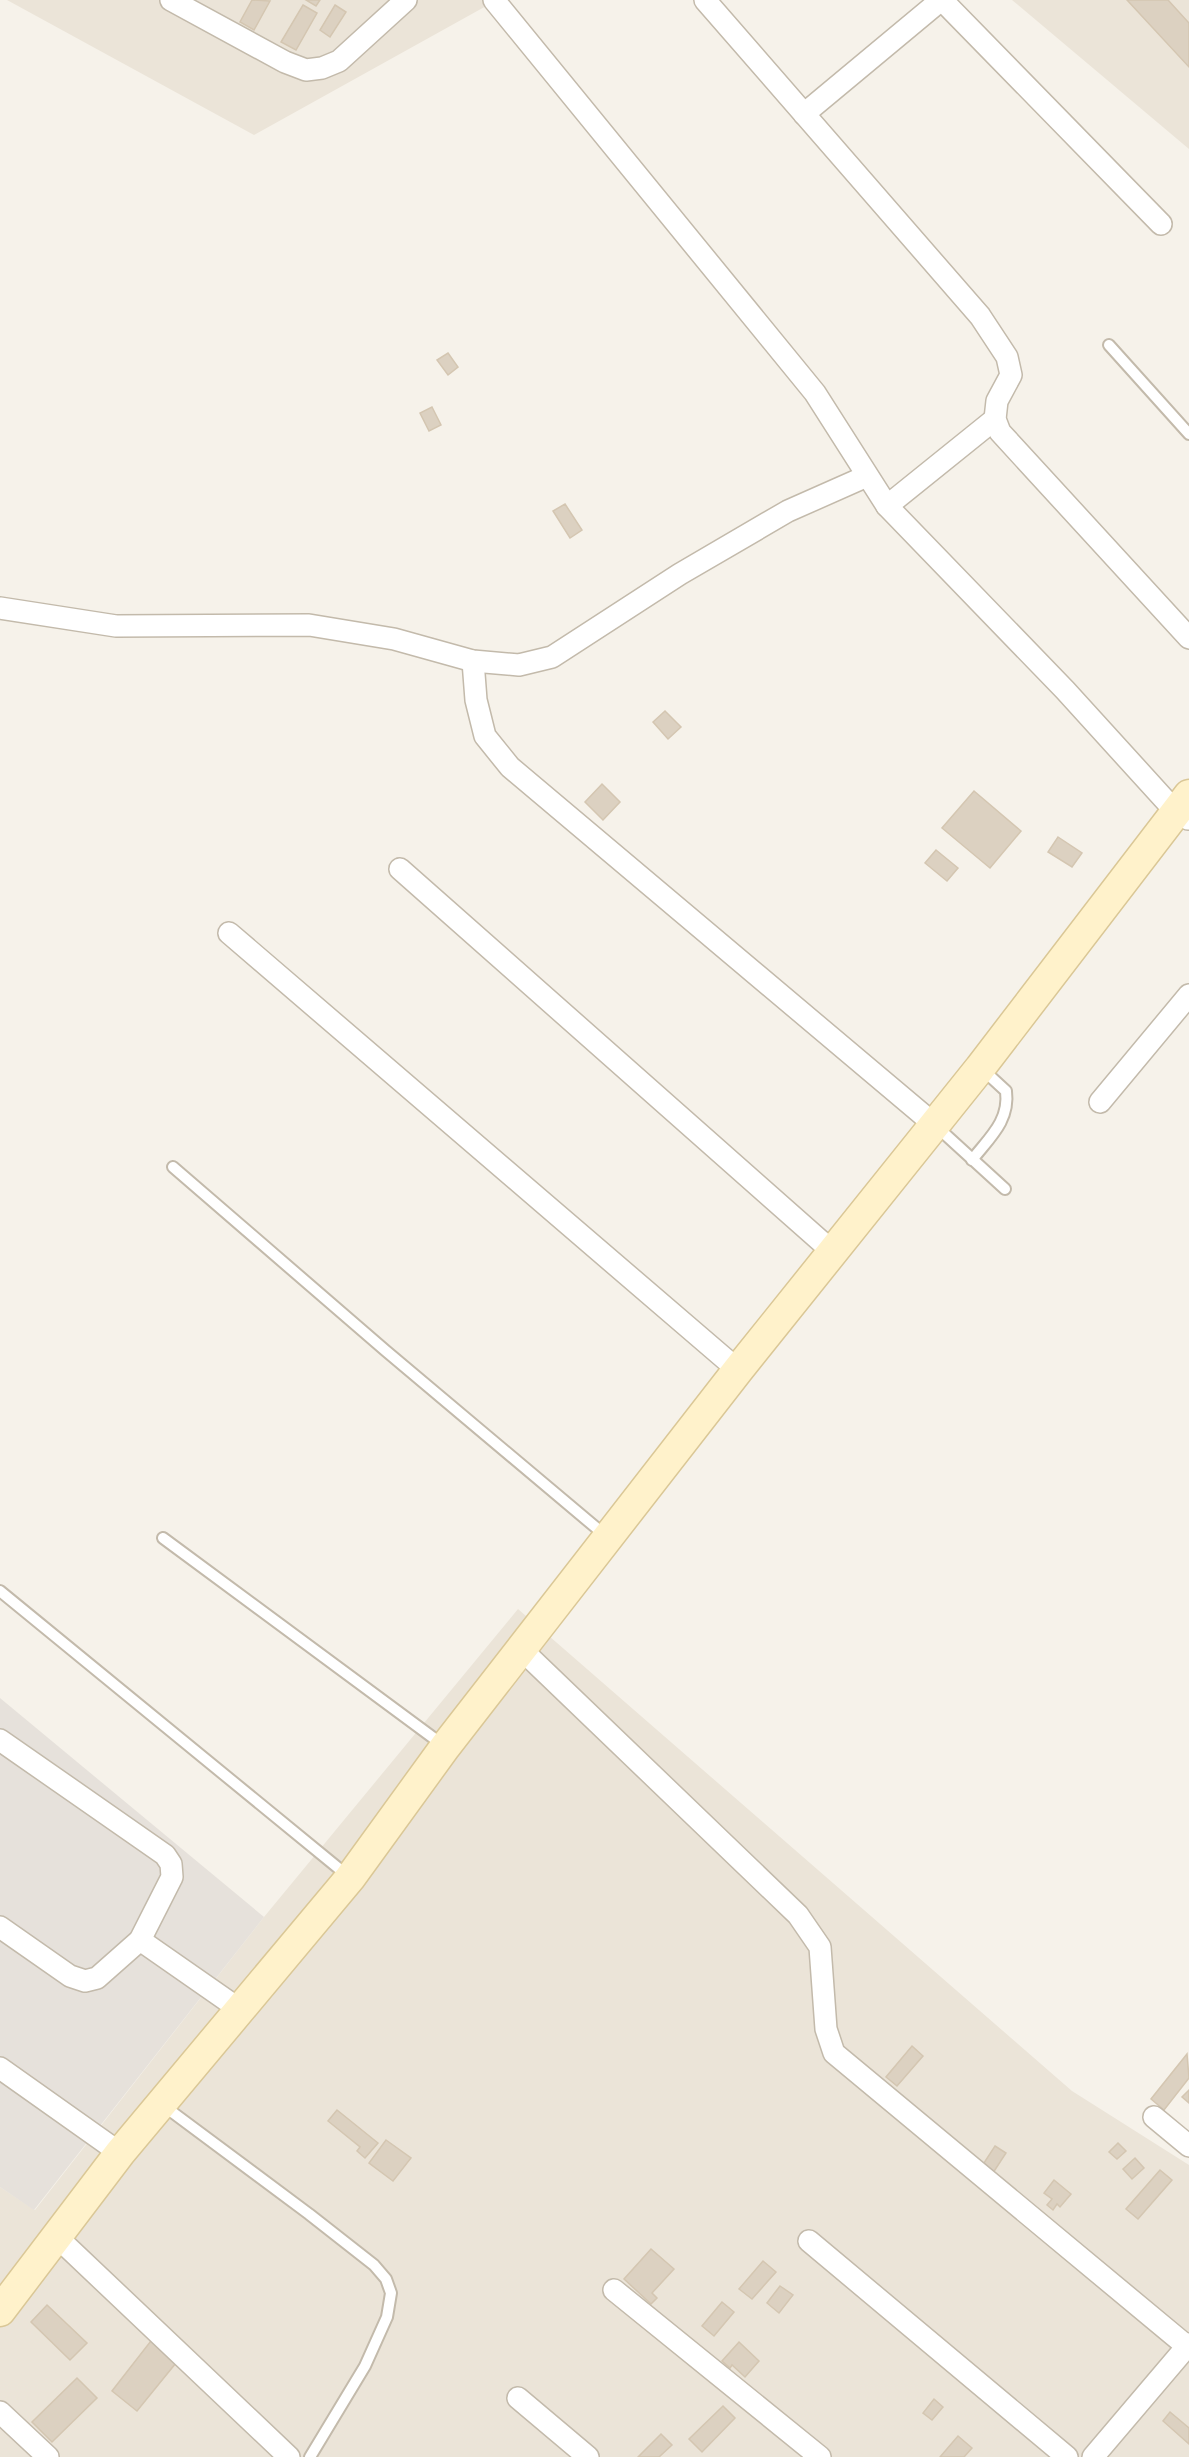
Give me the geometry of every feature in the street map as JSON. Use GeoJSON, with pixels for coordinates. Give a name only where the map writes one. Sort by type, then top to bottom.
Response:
{"type":"FeatureCollection","features":[{"type":"Feature","properties":{"kind":"street"},"geometry":{"type":"LineString","coordinates":[[171,0],[285,62],[306,70],[322,68],[339,61],[406,0]]}},
{"type":"Feature","properties":{"kind":"street"},"geometry":{"type":"LineString","coordinates":[[5,2295],[57,2237],[120,2153],[239,2009],[290,1953],[350,1878],[445,1747],[738,1370],[935,1125],[1184,808],[1065,690],[887,506],[851,446],[815,393],[494,0]]}},
{"type":"Feature","properties":{"kind":"street"},"geometry":{"type":"LineString","coordinates":[[705,0],[980,316],[1007,357],[1011,375],[998,400],[995,419],[1000,432],[1189,638]]}},
{"type":"Feature","properties":{"kind":"street"},"geometry":{"type":"LineString","coordinates":[[804,114],[942,0],[1161,224]]}},
{"type":"Feature","properties":{"kind":"street"},"geometry":{"type":"LineString","coordinates":[[887,506],[995,419]]}},
{"type":"Feature","properties":{"kind":"street"},"geometry":{"type":"LineString","coordinates":[[0,608],[116,626],[309,625],[394,639],[473,661],[519,665],[552,657],[680,574],[788,511],[867,476]]}},
{"type":"Feature","properties":{"kind":"street"},"geometry":{"type":"LineString","coordinates":[[473,661],[477,700],[485,736],[510,767],[935,1125]]}},
{"type":"Feature","properties":{"kind":"street"},"geometry":{"type":"LineString","coordinates":[[400,869],[833,1252]]}},
{"type":"Feature","properties":{"kind":"street"},"geometry":{"type":"LineString","coordinates":[[229,933],[738,1370]]}},
{"type":"Feature","properties":{"kind":"street"},"geometry":{"type":"LineString","coordinates":[[1100,1102],[1189,995]]}},
{"type":"Feature","properties":{"kind":"street"},"geometry":{"type":"LineString","coordinates":[[522,1650],[798,1915],[820,1947],[826,2029],[834,2053],[1188,2346],[1093,2457]]}},
{"type":"Feature","properties":{"kind":"street"},"geometry":{"type":"LineString","coordinates":[[0,1740],[165,1855],[171,1864],[172,1877],[140,1940],[97,1978],[85,1981],[70,1976],[0,1927]]}},
{"type":"Feature","properties":{"kind":"street"},"geometry":{"type":"LineString","coordinates":[[140,1940],[239,2009]]}},
{"type":"Feature","properties":{"kind":"street"},"geometry":{"type":"LineString","coordinates":[[0,2068],[120,2153]]}},
{"type":"Feature","properties":{"kind":"street"},"geometry":{"type":"LineString","coordinates":[[1154,2117],[1189,2145]]}},
{"type":"Feature","properties":{"kind":"street"},"geometry":{"type":"LineString","coordinates":[[57,2237],[289,2457]]}},
{"type":"Feature","properties":{"kind":"street"},"geometry":{"type":"LineString","coordinates":[[809,2241],[1067,2457]]}},
{"type":"Feature","properties":{"kind":"street"},"geometry":{"type":"LineString","coordinates":[[614,2290],[820,2457]]}},
{"type":"Feature","properties":{"kind":"street"},"geometry":{"type":"LineString","coordinates":[[518,2398],[588,2457]]}},
{"type":"Feature","properties":{"kind":"street"},"geometry":{"type":"LineString","coordinates":[[0,2412],[48,2457]]}},
{"type":"Feature","properties":{"kind":"lane"},"geometry":{"type":"LineString","coordinates":[[1109,345],[1189,434]]}},
{"type":"Feature","properties":{"kind":"lane"},"geometry":{"type":"LineString","coordinates":[[972,1160],[1003,1119],[1008,1107],[1006,1091],[980,1068]]}},
{"type":"Feature","properties":{"kind":"lane"},"geometry":{"type":"LineString","coordinates":[[935,1125],[1005,1189]]}},
{"type":"Feature","properties":{"kind":"lane"},"geometry":{"type":"LineString","coordinates":[[174,1167],[386,1351],[608,1538]]}},
{"type":"Feature","properties":{"kind":"lane"},"geometry":{"type":"LineString","coordinates":[[163,1538],[445,1747]]}},
{"type":"Feature","properties":{"kind":"lane"},"geometry":{"type":"LineString","coordinates":[[0,1591],[350,1878]]}},
{"type":"Feature","properties":{"kind":"lane"},"geometry":{"type":"LineString","coordinates":[[161,2104],[309,2214],[374,2265],[386,2279],[391,2293],[387,2317],[365,2366],[310,2457]]}},
{"type":"Feature","properties":{"kind":"shaded area"},"geometry":{"type":"Polygon","coordinates":[[[7,0],[497,0],[254,135],[7,0]]]}},
{"type":"Feature","properties":{"kind":"shaded area"},"geometry":{"type":"Polygon","coordinates":[[[1012,0],[1189,0],[1189,149],[1012,0]]]}},
{"type":"Feature","properties":{"kind":"shaded area"},"geometry":{"type":"Polygon","coordinates":[[[518,1609],[1072,2091],[1189,2165],[1189,2457],[0,2457],[0,2187],[35,2210],[264,1917],[518,1609]]]}},
{"type":"Feature","properties":{"kind":"shaded area"},"geometry":{"type":"Polygon","coordinates":[[[0,1698],[264,1917],[34,2210],[0,2187],[0,1698]]]}},
{"type":"Feature","properties":{"kind":"building"},"geometry":{"type":"Polygon","coordinates":[[[252,0],[270,1],[254,30],[240,22],[252,0]]]}},
{"type":"Feature","properties":{"kind":"building"},"geometry":{"type":"Polygon","coordinates":[[[306,0],[320,0],[316,6],[306,0]]]}},
{"type":"Feature","properties":{"kind":"building"},"geometry":{"type":"Polygon","coordinates":[[[1127,0],[1168,0],[1189,23],[1189,67],[1127,0]]]}},
{"type":"Feature","properties":{"kind":"building"},"geometry":{"type":"Polygon","coordinates":[[[303,5],[317,13],[296,50],[281,42],[303,5]]]}},
{"type":"Feature","properties":{"kind":"building"},"geometry":{"type":"Polygon","coordinates":[[[335,5],[346,12],[330,37],[320,30],[335,5]]]}},
{"type":"Feature","properties":{"kind":"building"},"geometry":{"type":"Polygon","coordinates":[[[448,353],[458,367],[448,375],[437,360],[448,353]]]}},
{"type":"Feature","properties":{"kind":"building"},"geometry":{"type":"Polygon","coordinates":[[[432,407],[441,425],[429,431],[420,413],[432,407]]]}},
{"type":"Feature","properties":{"kind":"building"},"geometry":{"type":"Polygon","coordinates":[[[565,504],[582,530],[570,538],[553,511],[565,504]]]}},
{"type":"Feature","properties":{"kind":"building"},"geometry":{"type":"Polygon","coordinates":[[[665,711],[681,727],[668,739],[653,722],[665,711]]]}},
{"type":"Feature","properties":{"kind":"building"},"geometry":{"type":"Polygon","coordinates":[[[602,784],[620,802],[603,820],[585,802],[602,784]]]}},
{"type":"Feature","properties":{"kind":"building"},"geometry":{"type":"Polygon","coordinates":[[[974,791],[1021,831],[990,868],[942,828],[974,791]]]}},
{"type":"Feature","properties":{"kind":"building"},"geometry":{"type":"Polygon","coordinates":[[[1058,837],[1082,853],[1072,867],[1048,852],[1058,837]]]}},
{"type":"Feature","properties":{"kind":"building"},"geometry":{"type":"Polygon","coordinates":[[[936,850],[958,868],[947,881],[925,863],[936,850]]]}},
{"type":"Feature","properties":{"kind":"building"},"geometry":{"type":"Polygon","coordinates":[[[912,2046],[923,2056],[897,2086],[886,2077],[912,2046]]]}},
{"type":"Feature","properties":{"kind":"building"},"geometry":{"type":"Polygon","coordinates":[[[1187,2054],[1189,2078],[1164,2110],[1151,2099],[1187,2054]]]}},
{"type":"Feature","properties":{"kind":"building"},"geometry":{"type":"Polygon","coordinates":[[[1189,2090],[1189,2103],[1182,2097],[1189,2090]]]}},
{"type":"Feature","properties":{"kind":"building"},"geometry":{"type":"Polygon","coordinates":[[[337,2110],[378,2143],[365,2158],[357,2151],[360,2147],[328,2121],[337,2110]]]}},
{"type":"Feature","properties":{"kind":"building"},"geometry":{"type":"Polygon","coordinates":[[[386,2140],[411,2158],[393,2181],[369,2163],[386,2140]]]}},
{"type":"Feature","properties":{"kind":"building"},"geometry":{"type":"Polygon","coordinates":[[[1118,2143],[1126,2151],[1117,2159],[1109,2152],[1118,2143]]]}},
{"type":"Feature","properties":{"kind":"building"},"geometry":{"type":"Polygon","coordinates":[[[995,2146],[1006,2153],[991,2176],[980,2169],[995,2146]]]}},
{"type":"Feature","properties":{"kind":"building"},"geometry":{"type":"Polygon","coordinates":[[[1135,2158],[1144,2168],[1132,2179],[1123,2169],[1135,2158]]]}},
{"type":"Feature","properties":{"kind":"building"},"geometry":{"type":"Polygon","coordinates":[[[1160,2170],[1172,2180],[1138,2219],[1126,2209],[1160,2170]]]}},
{"type":"Feature","properties":{"kind":"building"},"geometry":{"type":"Polygon","coordinates":[[[1054,2180],[1071,2194],[1060,2207],[1057,2204],[1053,2210],[1047,2205],[1052,2199],[1044,2193],[1054,2180]]]}},
{"type":"Feature","properties":{"kind":"building"},"geometry":{"type":"Polygon","coordinates":[[[651,2249],[674,2269],[652,2293],[657,2298],[651,2304],[624,2279],[651,2249]]]}},
{"type":"Feature","properties":{"kind":"building"},"geometry":{"type":"Polygon","coordinates":[[[763,2261],[776,2272],[752,2299],[739,2289],[763,2261]]]}},
{"type":"Feature","properties":{"kind":"building"},"geometry":{"type":"Polygon","coordinates":[[[780,2286],[793,2295],[779,2313],[767,2303],[780,2286]]]}},
{"type":"Feature","properties":{"kind":"building"},"geometry":{"type":"Polygon","coordinates":[[[722,2302],[734,2312],[714,2336],[702,2326],[722,2302]]]}},
{"type":"Feature","properties":{"kind":"building"},"geometry":{"type":"Polygon","coordinates":[[[47,2305],[87,2343],[70,2360],[31,2322],[47,2305]]]}},
{"type":"Feature","properties":{"kind":"building"},"geometry":{"type":"Polygon","coordinates":[[[154,2337],[180,2358],[137,2411],[112,2391],[154,2337]]]}},
{"type":"Feature","properties":{"kind":"building"},"geometry":{"type":"Polygon","coordinates":[[[739,2342],[759,2361],[745,2377],[732,2365],[730,2368],[722,2361],[739,2342]]]}},
{"type":"Feature","properties":{"kind":"building"},"geometry":{"type":"Polygon","coordinates":[[[77,2378],[97,2398],[52,2442],[32,2422],[77,2378]]]}},
{"type":"Feature","properties":{"kind":"building"},"geometry":{"type":"Polygon","coordinates":[[[934,2399],[943,2407],[932,2420],[923,2413],[934,2399]]]}},
{"type":"Feature","properties":{"kind":"building"},"geometry":{"type":"Polygon","coordinates":[[[723,2406],[735,2418],[702,2452],[689,2439],[723,2406]]]}},
{"type":"Feature","properties":{"kind":"building"},"geometry":{"type":"Polygon","coordinates":[[[1170,2412],[1189,2428],[1189,2444],[1163,2421],[1170,2412]]]}},
{"type":"Feature","properties":{"kind":"building"},"geometry":{"type":"Polygon","coordinates":[[[661,2434],[672,2445],[659,2457],[638,2457],[661,2434]]]}},
{"type":"Feature","properties":{"kind":"building"},"geometry":{"type":"Polygon","coordinates":[[[958,2436],[972,2448],[964,2457],[940,2457],[958,2436]]]}}]}
